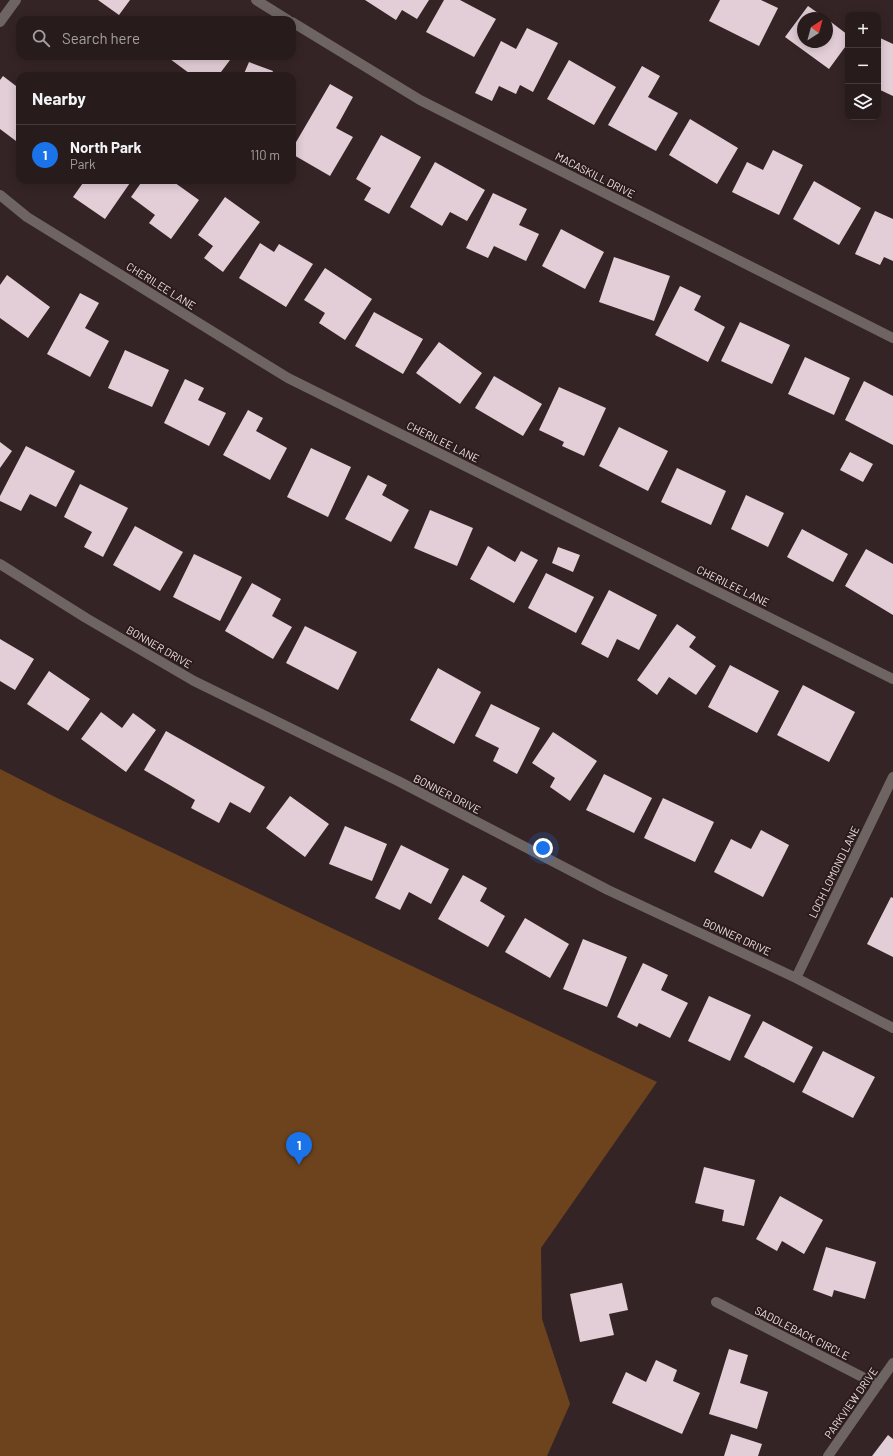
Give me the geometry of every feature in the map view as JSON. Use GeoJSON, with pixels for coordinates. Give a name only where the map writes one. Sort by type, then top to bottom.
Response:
{"type":"FeatureCollection","features":[{"type":"Feature","properties":{"kind":"street"},"geometry":{"type":"LineString","coordinates":[[0,22],[16,0]]}},
{"type":"Feature","properties":{"kind":"street"},"geometry":{"type":"LineString","coordinates":[[256,0],[282,16]]}},
{"type":"Feature","properties":{"kind":"street","name":"MACASKILL DRIVE"},"geometry":{"type":"LineString","coordinates":[[296,24],[420,100],[893,338]]}},
{"type":"Feature","properties":{"kind":"street","name":"CHERILEE LANE"},"geometry":{"type":"LineString","coordinates":[[0,195],[27,217],[288,378],[893,679]]}},
{"type":"Feature","properties":{"kind":"street","name":"BONNER DRIVE"},"geometry":{"type":"LineString","coordinates":[[0,564],[86,618],[194,681],[398,782],[608,890],[796,978],[893,1028]]}},
{"type":"Feature","properties":{"kind":"street","name":"LOCH LOMOND LANE"},"geometry":{"type":"LineString","coordinates":[[796,978],[893,777]]}},
{"type":"Feature","properties":{"kind":"street","name":"SADDLEBACK CIRCLE"},"geometry":{"type":"LineString","coordinates":[[716,1302],[878,1385]]}},
{"type":"Feature","properties":{"kind":"street","name":"PARKVIEW DRIVE"},"geometry":{"type":"LineString","coordinates":[[828,1456],[893,1363]]}},
{"type":"Feature","properties":{"kind":"shaded area"},"geometry":{"type":"Polygon","coordinates":[[[0,769],[57,798],[657,1082],[541,1248],[542,1319],[570,1404],[547,1456],[0,1456],[0,769]]]}},
{"type":"Feature","properties":{"kind":"building"},"geometry":{"type":"Polygon","coordinates":[[[98,0],[130,0],[119,15],[98,0]]]}},
{"type":"Feature","properties":{"kind":"building"},"geometry":{"type":"Polygon","coordinates":[[[365,0],[429,0],[417,19],[402,10],[396,20],[365,0]]]}},
{"type":"Feature","properties":{"kind":"building"},"geometry":{"type":"Polygon","coordinates":[[[444,0],[460,0],[496,19],[474,57],[426,32],[444,0]]]}},
{"type":"Feature","properties":{"kind":"building"},"geometry":{"type":"Polygon","coordinates":[[[720,0],[761,0],[778,8],[759,46],[709,21],[720,0]]]}},
{"type":"Feature","properties":{"kind":"building"},"geometry":{"type":"Polygon","coordinates":[[[808,6],[816,12],[804,12],[808,6]]]}},
{"type":"Feature","properties":{"kind":"building"},"geometry":{"type":"Polygon","coordinates":[[[797,21],[797,46],[785,37],[797,21]]]}},
{"type":"Feature","properties":{"kind":"building"},"geometry":{"type":"Polygon","coordinates":[[[833,24],[845,33],[845,47],[829,69],[800,48],[833,48],[833,24]]]}},
{"type":"Feature","properties":{"kind":"building"},"geometry":{"type":"Polygon","coordinates":[[[527,28],[558,43],[533,92],[520,85],[516,94],[499,86],[492,101],[475,93],[501,41],[516,49],[527,28]]]}},
{"type":"Feature","properties":{"kind":"building"},"geometry":{"type":"Polygon","coordinates":[[[881,38],[893,44],[893,96],[881,90],[881,38]]]}},
{"type":"Feature","properties":{"kind":"building"},"geometry":{"type":"Polygon","coordinates":[[[171,60],[230,60],[221,72],[188,72],[171,60]]]}},
{"type":"Feature","properties":{"kind":"building"},"geometry":{"type":"Polygon","coordinates":[[[569,60],[616,87],[594,125],[547,99],[569,60]]]}},
{"type":"Feature","properties":{"kind":"building"},"geometry":{"type":"Polygon","coordinates":[[[249,62],[273,71],[273,72],[245,72],[249,62]]]}},
{"type":"Feature","properties":{"kind":"building"},"geometry":{"type":"Polygon","coordinates":[[[642,66],[660,76],[648,97],[678,113],[656,151],[608,125],[642,66]]]}},
{"type":"Feature","properties":{"kind":"building"},"geometry":{"type":"Polygon","coordinates":[[[3,76],[16,86],[16,141],[0,129],[0,80],[3,76]]]}},
{"type":"Feature","properties":{"kind":"building"},"geometry":{"type":"Polygon","coordinates":[[[330,84],[353,97],[336,128],[353,137],[330,176],[296,156],[296,142],[330,84]]]}},
{"type":"Feature","properties":{"kind":"building"},"geometry":{"type":"Polygon","coordinates":[[[690,119],[738,148],[717,184],[669,155],[690,119]]]}},
{"type":"Feature","properties":{"kind":"building"},"geometry":{"type":"Polygon","coordinates":[[[381,135],[421,157],[389,214],[364,200],[371,188],[356,179],[381,135]]]}},
{"type":"Feature","properties":{"kind":"building"},"geometry":{"type":"Polygon","coordinates":[[[773,150],[803,165],[779,215],[732,192],[747,162],[763,170],[773,150]]]}},
{"type":"Feature","properties":{"kind":"building"},"geometry":{"type":"Polygon","coordinates":[[[435,162],[485,190],[467,221],[450,212],[442,226],[410,207],[435,162]]]}},
{"type":"Feature","properties":{"kind":"building"},"geometry":{"type":"Polygon","coordinates":[[[814,181],[861,208],[839,245],[793,219],[814,181]]]}},
{"type":"Feature","properties":{"kind":"building"},"geometry":{"type":"Polygon","coordinates":[[[82,184],[129,184],[105,219],[73,197],[82,184]]]}},
{"type":"Feature","properties":{"kind":"building"},"geometry":{"type":"Polygon","coordinates":[[[140,184],[177,184],[199,200],[171,239],[149,223],[155,215],[131,197],[140,184]]]}},
{"type":"Feature","properties":{"kind":"building"},"geometry":{"type":"Polygon","coordinates":[[[493,193],[527,209],[519,225],[539,234],[526,261],[494,246],[488,258],[466,248],[493,193]]]}},
{"type":"Feature","properties":{"kind":"building"},"geometry":{"type":"Polygon","coordinates":[[[225,197],[260,222],[223,272],[204,258],[213,246],[198,235],[225,197]]]}},
{"type":"Feature","properties":{"kind":"building"},"geometry":{"type":"Polygon","coordinates":[[[875,211],[893,219],[893,261],[884,257],[880,265],[855,254],[875,211]]]}},
{"type":"Feature","properties":{"kind":"building"},"geometry":{"type":"Polygon","coordinates":[[[561,229],[604,252],[585,289],[542,266],[561,229]]]}},
{"type":"Feature","properties":{"kind":"building"},"geometry":{"type":"Polygon","coordinates":[[[260,243],[274,252],[279,244],[313,264],[286,307],[239,278],[260,243]]]}},
{"type":"Feature","properties":{"kind":"building"},"geometry":{"type":"Polygon","coordinates":[[[614,257],[670,276],[654,321],[599,302],[614,257]]]}},
{"type":"Feature","properties":{"kind":"building"},"geometry":{"type":"Polygon","coordinates":[[[325,268],[372,299],[345,340],[319,323],[325,313],[304,300],[325,268]]]}},
{"type":"Feature","properties":{"kind":"building"},"geometry":{"type":"Polygon","coordinates":[[[7,275],[50,307],[28,338],[0,318],[0,285],[7,275]]]}},
{"type":"Feature","properties":{"kind":"building"},"geometry":{"type":"Polygon","coordinates":[[[680,286],[701,296],[694,310],[725,327],[708,362],[655,335],[680,286]]]}},
{"type":"Feature","properties":{"kind":"building"},"geometry":{"type":"Polygon","coordinates":[[[80,293],[99,303],[85,328],[109,341],[90,377],[47,354],[80,293]]]}},
{"type":"Feature","properties":{"kind":"building"},"geometry":{"type":"Polygon","coordinates":[[[374,312],[423,339],[403,374],[355,346],[374,312]]]}},
{"type":"Feature","properties":{"kind":"building"},"geometry":{"type":"Polygon","coordinates":[[[740,322],[790,345],[772,384],[721,361],[740,322]]]}},
{"type":"Feature","properties":{"kind":"building"},"geometry":{"type":"Polygon","coordinates":[[[439,342],[482,373],[460,404],[416,373],[439,342]]]}},
{"type":"Feature","properties":{"kind":"building"},"geometry":{"type":"Polygon","coordinates":[[[125,350],[169,370],[152,407],[108,388],[125,350]]]}},
{"type":"Feature","properties":{"kind":"building"},"geometry":{"type":"Polygon","coordinates":[[[805,357],[850,378],[834,415],[788,394],[805,357]]]}},
{"type":"Feature","properties":{"kind":"building"},"geometry":{"type":"Polygon","coordinates":[[[494,376],[542,404],[523,436],[475,408],[494,376]]]}},
{"type":"Feature","properties":{"kind":"building"},"geometry":{"type":"Polygon","coordinates":[[[185,379],[204,388],[198,400],[226,413],[209,446],[164,423],[185,379]]]}},
{"type":"Feature","properties":{"kind":"building"},"geometry":{"type":"Polygon","coordinates":[[[864,381],[893,396],[893,445],[845,420],[864,381]]]}},
{"type":"Feature","properties":{"kind":"building"},"geometry":{"type":"Polygon","coordinates":[[[559,387],[606,408],[584,456],[562,446],[564,442],[539,430],[559,387]]]}},
{"type":"Feature","properties":{"kind":"building"},"geometry":{"type":"Polygon","coordinates":[[[248,410],[263,418],[256,431],[287,448],[270,480],[223,455],[248,410]]]}},
{"type":"Feature","properties":{"kind":"building"},"geometry":{"type":"Polygon","coordinates":[[[619,427],[668,451],[648,491],[599,466],[619,427]]]}},
{"type":"Feature","properties":{"kind":"building"},"geometry":{"type":"Polygon","coordinates":[[[0,442],[12,451],[0,468],[0,442]]]}},
{"type":"Feature","properties":{"kind":"building"},"geometry":{"type":"Polygon","coordinates":[[[26,446],[75,471],[56,507],[30,494],[21,511],[0,501],[0,496],[26,446]]]}},
{"type":"Feature","properties":{"kind":"building"},"geometry":{"type":"Polygon","coordinates":[[[311,448],[351,467],[328,517],[287,497],[311,448]]]}},
{"type":"Feature","properties":{"kind":"building"},"geometry":{"type":"Polygon","coordinates":[[[850,452],[873,464],[863,482],[840,470],[850,452]]]}},
{"type":"Feature","properties":{"kind":"building"},"geometry":{"type":"Polygon","coordinates":[[[677,468],[726,491],[711,525],[661,502],[677,468]]]}},
{"type":"Feature","properties":{"kind":"building"},"geometry":{"type":"Polygon","coordinates":[[[368,475],[387,485],[382,495],[409,510],[391,542],[345,519],[368,475]]]}},
{"type":"Feature","properties":{"kind":"building"},"geometry":{"type":"Polygon","coordinates":[[[80,484],[128,508],[103,557],[84,547],[92,532],[64,517],[80,484]]]}},
{"type":"Feature","properties":{"kind":"building"},"geometry":{"type":"Polygon","coordinates":[[[746,495],[784,513],[768,547],[731,529],[746,495]]]}},
{"type":"Feature","properties":{"kind":"building"},"geometry":{"type":"Polygon","coordinates":[[[430,510],[473,528],[457,566],[414,548],[430,510]]]}},
{"type":"Feature","properties":{"kind":"building"},"geometry":{"type":"Polygon","coordinates":[[[135,526],[183,552],[160,591],[113,565],[135,526]]]}},
{"type":"Feature","properties":{"kind":"building"},"geometry":{"type":"Polygon","coordinates":[[[802,529],[848,554],[833,582],[787,557],[802,529]]]}},
{"type":"Feature","properties":{"kind":"building"},"geometry":{"type":"Polygon","coordinates":[[[488,546],[515,562],[521,551],[538,560],[514,603],[470,579],[488,546]]]}},
{"type":"Feature","properties":{"kind":"building"},"geometry":{"type":"Polygon","coordinates":[[[558,547],[580,555],[573,572],[552,563],[558,547]]]}},
{"type":"Feature","properties":{"kind":"building"},"geometry":{"type":"Polygon","coordinates":[[[866,549],[893,564],[893,615],[845,586],[866,549]]]}},
{"type":"Feature","properties":{"kind":"building"},"geometry":{"type":"Polygon","coordinates":[[[194,554],[242,577],[220,621],[173,597],[194,554]]]}},
{"type":"Feature","properties":{"kind":"building"},"geometry":{"type":"Polygon","coordinates":[[[546,573],[594,597],[576,633],[528,608],[546,573]]]}},
{"type":"Feature","properties":{"kind":"building"},"geometry":{"type":"Polygon","coordinates":[[[252,583],[281,599],[272,616],[292,627],[273,659],[225,631],[252,583]]]}},
{"type":"Feature","properties":{"kind":"building"},"geometry":{"type":"Polygon","coordinates":[[[609,590],[657,615],[639,650],[617,639],[608,658],[581,644],[609,590]]]}},
{"type":"Feature","properties":{"kind":"building"},"geometry":{"type":"Polygon","coordinates":[[[677,624],[696,637],[689,647],[716,666],[696,695],[669,677],[657,695],[637,680],[677,624]]]}},
{"type":"Feature","properties":{"kind":"building"},"geometry":{"type":"Polygon","coordinates":[[[305,626],[357,652],[338,690],[286,663],[305,626]]]}},
{"type":"Feature","properties":{"kind":"building"},"geometry":{"type":"Polygon","coordinates":[[[0,639],[34,659],[15,690],[0,681],[0,639]]]}},
{"type":"Feature","properties":{"kind":"building"},"geometry":{"type":"Polygon","coordinates":[[[730,665],[779,691],[757,733],[708,707],[730,665]]]}},
{"type":"Feature","properties":{"kind":"building"},"geometry":{"type":"Polygon","coordinates":[[[438,668],[481,692],[454,744],[410,720],[438,668]]]}},
{"type":"Feature","properties":{"kind":"building"},"geometry":{"type":"Polygon","coordinates":[[[49,671],[90,699],[68,731],[27,704],[49,671]]]}},
{"type":"Feature","properties":{"kind":"building"},"geometry":{"type":"Polygon","coordinates":[[[803,685],[855,712],[829,762],[777,735],[803,685]]]}},
{"type":"Feature","properties":{"kind":"building"},"geometry":{"type":"Polygon","coordinates":[[[491,704],[540,728],[517,774],[493,761],[499,748],[475,736],[491,704]]]}},
{"type":"Feature","properties":{"kind":"building"},"geometry":{"type":"Polygon","coordinates":[[[101,712],[122,728],[133,713],[156,730],[126,772],[81,739],[101,712]]]}},
{"type":"Feature","properties":{"kind":"building"},"geometry":{"type":"Polygon","coordinates":[[[166,731],[265,787],[250,813],[230,802],[219,823],[191,808],[195,800],[144,770],[166,731]]]}},
{"type":"Feature","properties":{"kind":"building"},"geometry":{"type":"Polygon","coordinates":[[[553,732],[597,761],[570,801],[550,787],[555,778],[532,763],[553,732]]]}},
{"type":"Feature","properties":{"kind":"building"},"geometry":{"type":"Polygon","coordinates":[[[604,774],[652,798],[634,833],[586,810],[604,774]]]}},
{"type":"Feature","properties":{"kind":"building"},"geometry":{"type":"Polygon","coordinates":[[[290,796],[329,824],[305,857],[266,828],[290,796]]]}},
{"type":"Feature","properties":{"kind":"building"},"geometry":{"type":"Polygon","coordinates":[[[663,798],[714,822],[695,862],[644,838],[663,798]]]}},
{"type":"Feature","properties":{"kind":"building"},"geometry":{"type":"Polygon","coordinates":[[[345,826],[387,844],[372,881],[329,864],[345,826]]]}},
{"type":"Feature","properties":{"kind":"building"},"geometry":{"type":"Polygon","coordinates":[[[761,830],[789,845],[763,897],[714,872],[731,839],[751,849],[761,830]]]}},
{"type":"Feature","properties":{"kind":"building"},"geometry":{"type":"Polygon","coordinates":[[[401,845],[449,869],[431,904],[409,892],[400,910],[375,898],[401,845]]]}},
{"type":"Feature","properties":{"kind":"building"},"geometry":{"type":"Polygon","coordinates":[[[463,875],[487,888],[480,901],[505,916],[488,947],[438,919],[463,875]]]}},
{"type":"Feature","properties":{"kind":"building"},"geometry":{"type":"Polygon","coordinates":[[[891,897],[893,898],[893,957],[867,944],[891,897]]]}},
{"type":"Feature","properties":{"kind":"building"},"geometry":{"type":"Polygon","coordinates":[[[525,918],[569,944],[550,978],[505,952],[525,918]]]}},
{"type":"Feature","properties":{"kind":"building"},"geometry":{"type":"Polygon","coordinates":[[[583,939],[627,957],[607,1007],[563,989],[583,939]]]}},
{"type":"Feature","properties":{"kind":"building"},"geometry":{"type":"Polygon","coordinates":[[[643,963],[668,975],[661,990],[688,1003],[670,1038],[639,1023],[637,1027],[617,1017],[643,963]]]}},
{"type":"Feature","properties":{"kind":"building"},"geometry":{"type":"Polygon","coordinates":[[[709,996],[751,1015],[730,1061],[688,1041],[709,996]]]}},
{"type":"Feature","properties":{"kind":"building"},"geometry":{"type":"Polygon","coordinates":[[[763,1021],[813,1047],[794,1083],[744,1057],[763,1021]]]}},
{"type":"Feature","properties":{"kind":"building"},"geometry":{"type":"Polygon","coordinates":[[[823,1051],[875,1077],[853,1118],[802,1092],[823,1051]]]}},
{"type":"Feature","properties":{"kind":"building"},"geometry":{"type":"Polygon","coordinates":[[[704,1167],[755,1180],[744,1226],[722,1221],[724,1210],[695,1203],[704,1167]]]}},
{"type":"Feature","properties":{"kind":"building"},"geometry":{"type":"Polygon","coordinates":[[[780,1196],[823,1220],[804,1254],[782,1241],[777,1251],[756,1239],[780,1196]]]}},
{"type":"Feature","properties":{"kind":"building"},"geometry":{"type":"Polygon","coordinates":[[[826,1247],[876,1262],[865,1299],[834,1290],[832,1297],[813,1290],[826,1247]]]}},
{"type":"Feature","properties":{"kind":"building"},"geometry":{"type":"Polygon","coordinates":[[[622,1283],[628,1310],[609,1314],[614,1335],[580,1342],[570,1294],[622,1283]]]}},
{"type":"Feature","properties":{"kind":"building"},"geometry":{"type":"Polygon","coordinates":[[[729,1349],[748,1355],[740,1383],[768,1392],[757,1429],[709,1414],[729,1349]]]}},
{"type":"Feature","properties":{"kind":"building"},"geometry":{"type":"Polygon","coordinates":[[[656,1360],[677,1370],[673,1381],[700,1393],[682,1434],[612,1403],[626,1372],[646,1382],[656,1360]]]}},
{"type":"Feature","properties":{"kind":"building"},"geometry":{"type":"Polygon","coordinates":[[[731,1434],[762,1444],[758,1456],[724,1456],[731,1434]]]}},
{"type":"Feature","properties":{"kind":"building"},"geometry":{"type":"Polygon","coordinates":[[[888,1435],[893,1439],[893,1456],[872,1456],[888,1435]]]}},
{"type":"Feature","properties":{"kind":"place","name":"North Park"},"geometry":{"type":"Point","coordinates":[299,1165]}}]}
